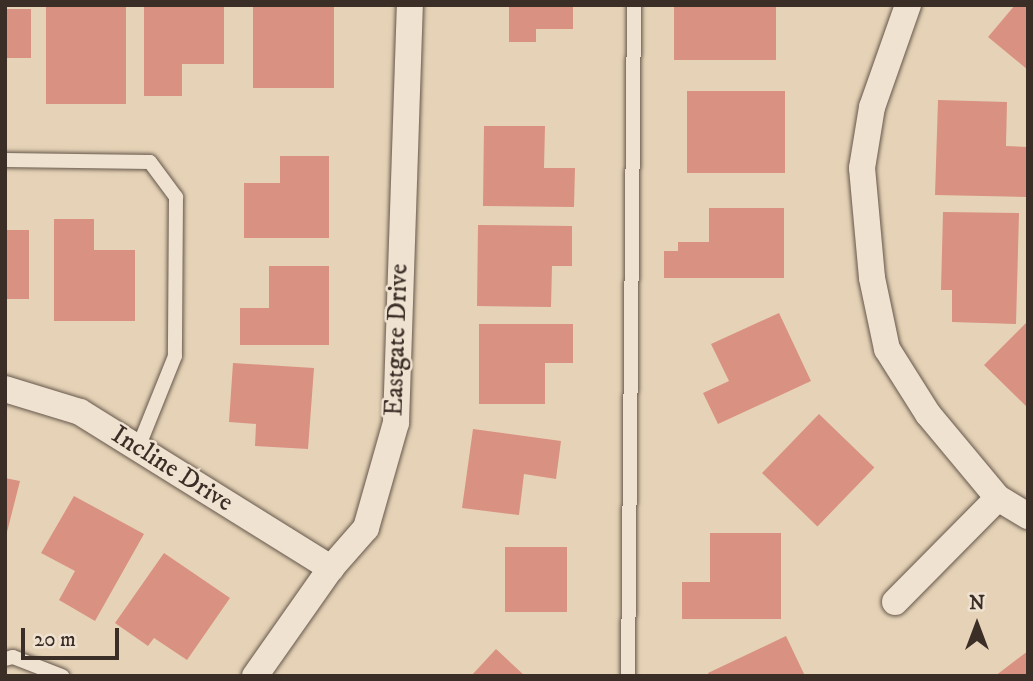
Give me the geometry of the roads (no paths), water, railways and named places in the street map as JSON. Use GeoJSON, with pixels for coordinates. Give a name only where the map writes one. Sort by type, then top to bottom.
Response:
{"type":"FeatureCollection","features":[{"type":"Feature","properties":{"kind":"street","name":"Eastgate Drive"},"geometry":{"type":"LineString","coordinates":[[255,676],[331,568],[366,528],[396,423],[410,5]]}},
{"type":"Feature","properties":{"kind":"street"},"geometry":{"type":"LineString","coordinates":[[908,5],[872,107],[862,168],[872,278],[887,349],[928,414],[998,498],[1028,516]]}},
{"type":"Feature","properties":{"kind":"street","name":"Incline Drive"},"geometry":{"type":"LineString","coordinates":[[5,389],[80,412],[331,568]]}},
{"type":"Feature","properties":{"kind":"street"},"geometry":{"type":"LineString","coordinates":[[895,601],[998,498]]}},
{"type":"Feature","properties":{"kind":"lane"},"geometry":{"type":"LineString","coordinates":[[628,676],[634,5]]}},
{"type":"Feature","properties":{"kind":"lane"},"geometry":{"type":"LineString","coordinates":[[5,160],[150,162],[176,197],[175,356],[138,448]]}},
{"type":"Feature","properties":{"kind":"lane"},"geometry":{"type":"LineString","coordinates":[[5,659],[13,657],[62,676]]}}]}
